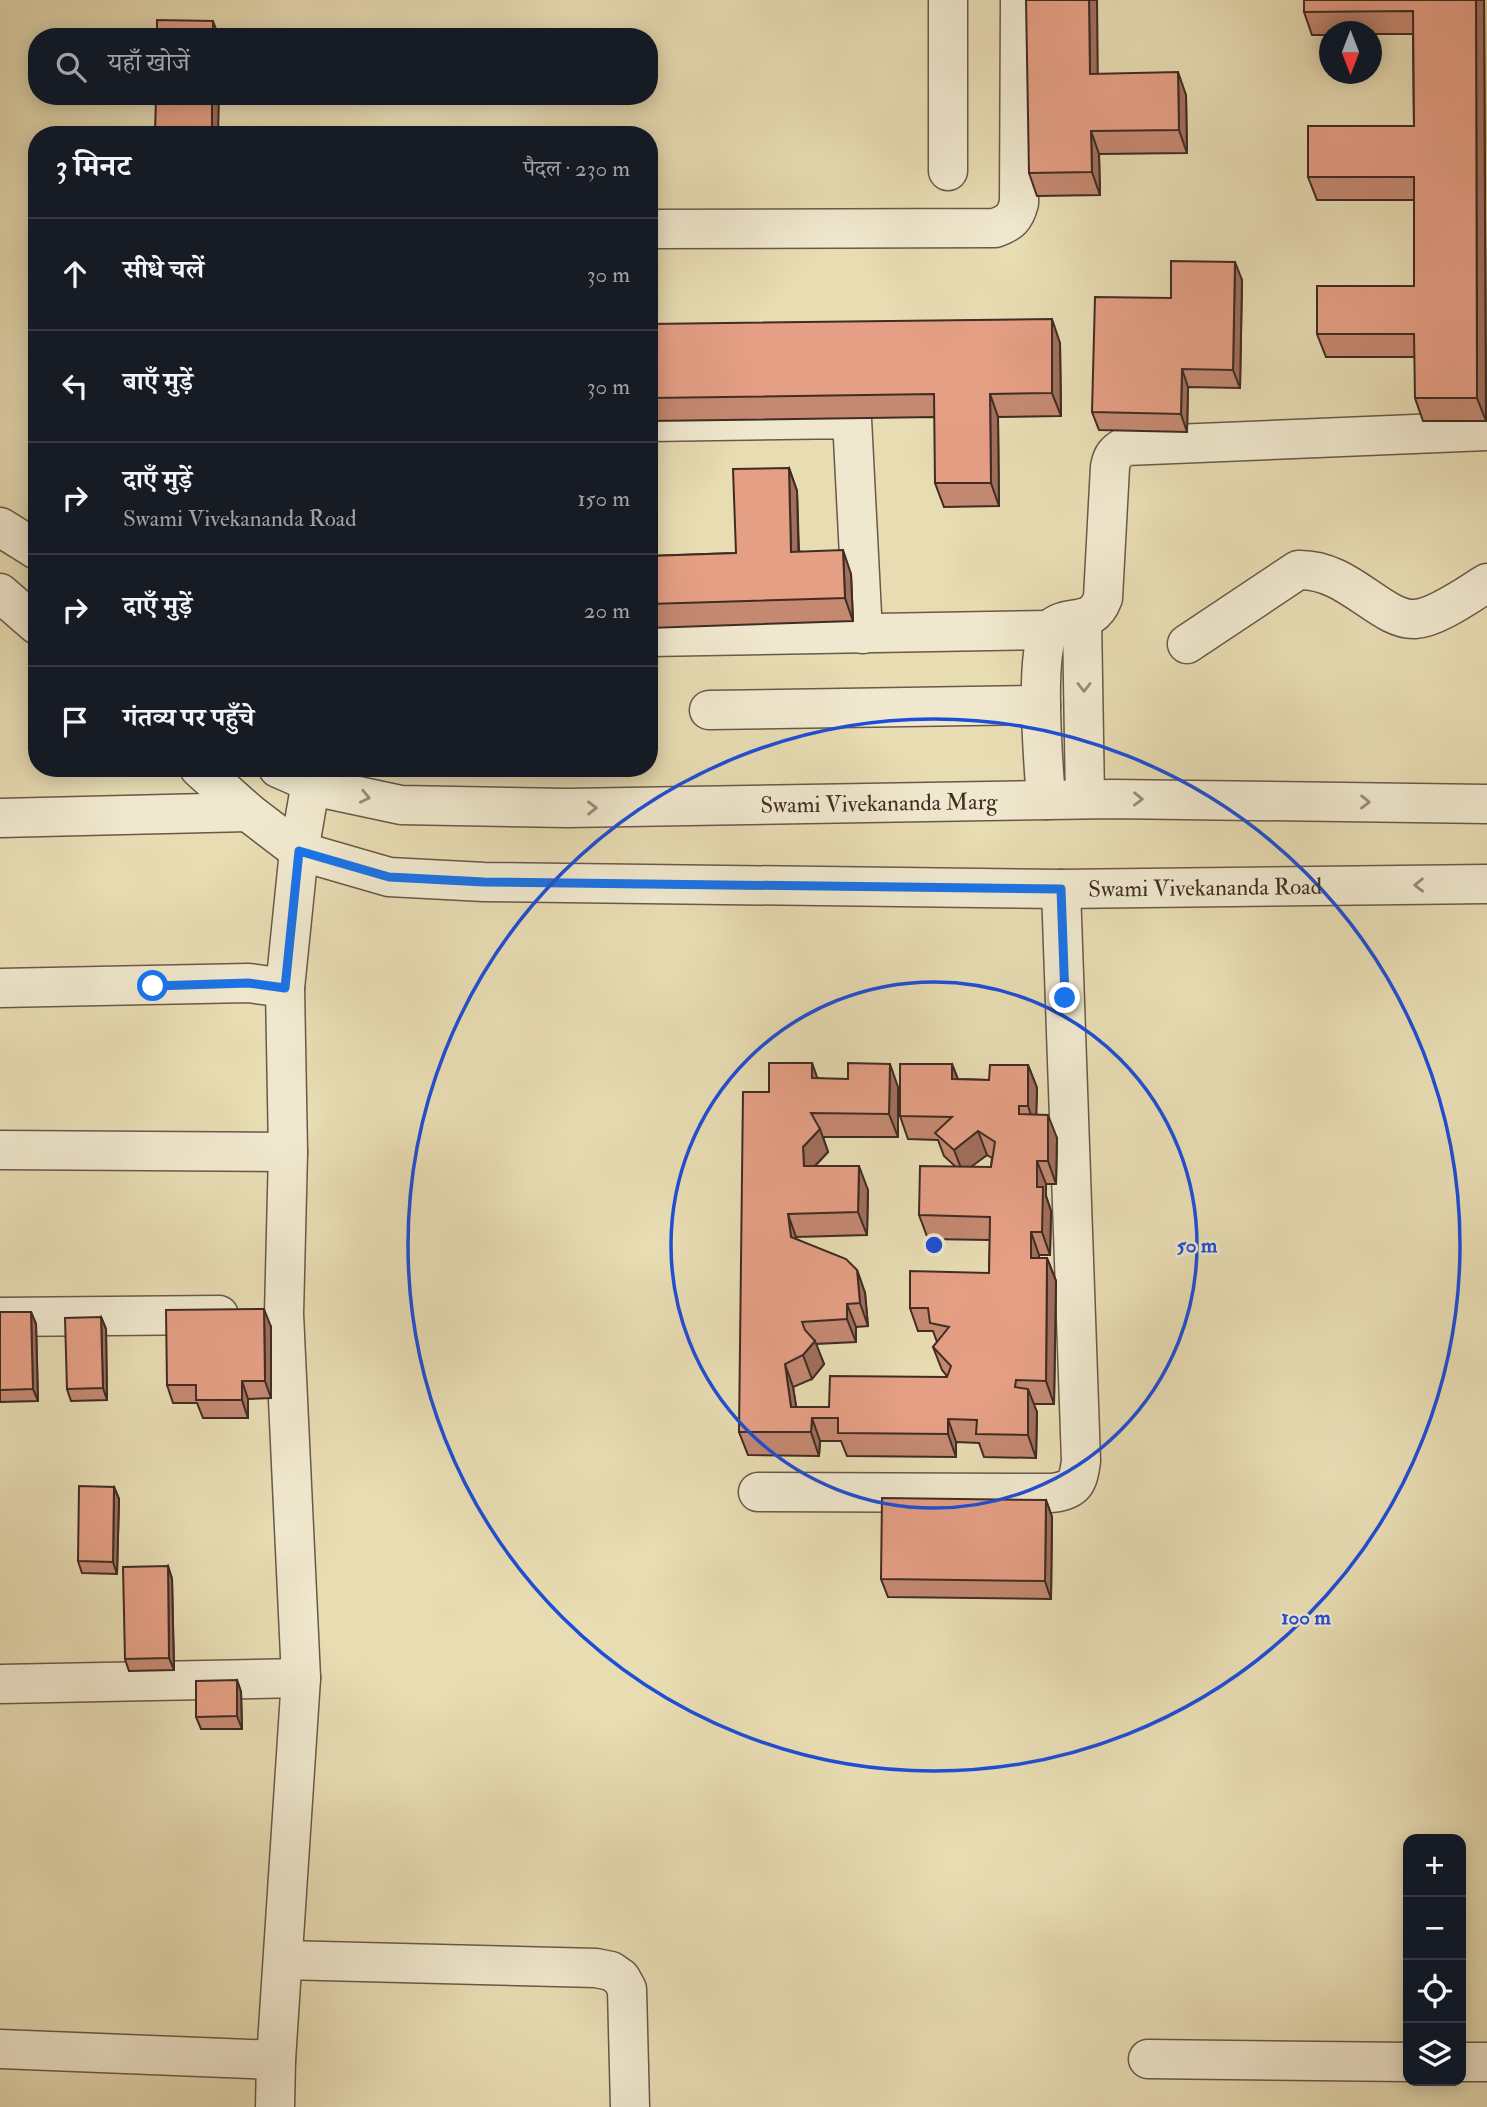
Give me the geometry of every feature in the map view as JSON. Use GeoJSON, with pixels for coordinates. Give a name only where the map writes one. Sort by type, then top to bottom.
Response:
{"type":"FeatureCollection","features":[{"type":"Feature","properties":{"kind":"street"},"geometry":{"type":"LineString","coordinates":[[948,0],[948,171]]}},
{"type":"Feature","properties":{"kind":"street"},"geometry":{"type":"LineString","coordinates":[[658,229],[995,228],[1007,224],[1016,215],[1018,203],[1020,0]]}},
{"type":"Feature","properties":{"kind":"street"},"geometry":{"type":"LineString","coordinates":[[658,422],[852,419],[863,634]]}},
{"type":"Feature","properties":{"kind":"street"},"geometry":{"type":"LineString","coordinates":[[658,637],[863,634],[1066,624],[1092,615],[1099,609],[1103,598],[1110,467],[1116,451],[1126,446],[1487,431]]}},
{"type":"Feature","properties":{"kind":"street"},"geometry":{"type":"LineString","coordinates":[[0,527],[28,544]]}},
{"type":"Feature","properties":{"kind":"street"},"geometry":{"type":"LineString","coordinates":[[1187,644],[1298,570],[1310,570],[1337,577],[1401,617],[1415,619],[1428,616],[1487,583]]}},
{"type":"Feature","properties":{"kind":"street"},"geometry":{"type":"LineString","coordinates":[[0,593],[28,617]]}},
{"type":"Feature","properties":{"kind":"street"},"geometry":{"type":"LineString","coordinates":[[1046,800],[1041,705],[1043,652],[1045,641],[1066,624]]}},
{"type":"Feature","properties":{"kind":"street"},"geometry":{"type":"LineString","coordinates":[[1066,624],[1084,799]]}},
{"type":"Feature","properties":{"kind":"street"},"geometry":{"type":"LineString","coordinates":[[709,710],[1041,705]]}},
{"type":"Feature","properties":{"kind":"street","name":"Swami Vivekananda Road"},"geometry":{"type":"LineString","coordinates":[[210,777],[248,812],[299,851],[389,877],[484,882],[1061,889],[1487,884]]}},
{"type":"Feature","properties":{"kind":"street"},"geometry":{"type":"LineString","coordinates":[[275,2107],[301,1678],[284,1314],[288,1152],[285,988],[299,851],[295,777]]}},
{"type":"Feature","properties":{"kind":"street","name":"Swami Vivekananda Marg"},"geometry":{"type":"LineString","coordinates":[[299,777],[326,789],[415,806],[567,808],[1084,799],[1487,804]]}},
{"type":"Feature","properties":{"kind":"street"},"geometry":{"type":"LineString","coordinates":[[0,818],[248,812]]}},
{"type":"Feature","properties":{"kind":"street"},"geometry":{"type":"LineString","coordinates":[[758,1492],[1052,1493],[1066,1491],[1078,1480],[1082,1461],[1061,889]]}},
{"type":"Feature","properties":{"kind":"street"},"geometry":{"type":"LineString","coordinates":[[0,988],[248,983],[285,988]]}},
{"type":"Feature","properties":{"kind":"street"},"geometry":{"type":"LineString","coordinates":[[0,1150],[288,1152]]}},
{"type":"Feature","properties":{"kind":"street"},"geometry":{"type":"LineString","coordinates":[[0,1317],[284,1314]]}},
{"type":"Feature","properties":{"kind":"street"},"geometry":{"type":"LineString","coordinates":[[0,1684],[301,1678]]}},
{"type":"Feature","properties":{"kind":"street"},"geometry":{"type":"LineString","coordinates":[[283,1959],[513,1964],[611,1971],[621,1978],[626,1989],[630,2107]]}},
{"type":"Feature","properties":{"kind":"street"},"geometry":{"type":"LineString","coordinates":[[0,2049],[276,2060]]}},
{"type":"Feature","properties":{"kind":"street"},"geometry":{"type":"LineString","coordinates":[[1149,2059],[1403,2062]]}},
{"type":"Feature","properties":{"kind":"street"},"geometry":{"type":"LineString","coordinates":[[1466,2062],[1487,2062]]}},
{"type":"Feature","properties":{"kind":"building"},"geometry":{"type":"Polygon","coordinates":[[[1026,0],[1089,0],[1090,74],[1178,72],[1179,130],[1091,131],[1092,172],[1029,173],[1026,0]]]}},
{"type":"Feature","properties":{"kind":"building"},"geometry":{"type":"Polygon","coordinates":[[[1304,0],[1476,0],[1477,398],[1415,398],[1414,334],[1317,334],[1317,286],[1414,286],[1414,177],[1308,177],[1308,126],[1414,126],[1413,11],[1304,12],[1304,0]]]}},
{"type":"Feature","properties":{"kind":"building"},"geometry":{"type":"Polygon","coordinates":[[[157,20],[213,21],[213,28],[157,28],[157,20]]]}},
{"type":"Feature","properties":{"kind":"building"},"geometry":{"type":"Polygon","coordinates":[[[156,105],[212,105],[212,126],[155,126],[156,105]]]}},
{"type":"Feature","properties":{"kind":"building"},"geometry":{"type":"Polygon","coordinates":[[[1171,261],[1235,262],[1233,370],[1182,369],[1181,414],[1092,412],[1095,297],[1171,298],[1171,261]]]}},
{"type":"Feature","properties":{"kind":"building"},"geometry":{"type":"Polygon","coordinates":[[[1052,319],[1052,393],[990,394],[991,483],[935,483],[934,394],[658,398],[658,324],[1052,319]]]}},
{"type":"Feature","properties":{"kind":"building"},"geometry":{"type":"Polygon","coordinates":[[[789,468],[791,552],[843,550],[845,598],[658,604],[658,556],[736,553],[733,469],[789,468]]]}},
{"type":"Feature","properties":{"kind":"building"},"geometry":{"type":"Polygon","coordinates":[[[769,1063],[812,1063],[812,1078],[848,1079],[848,1063],[890,1064],[889,1114],[811,1113],[820,1129],[803,1147],[804,1166],[859,1166],[858,1212],[788,1214],[791,1237],[846,1259],[857,1270],[860,1303],[847,1304],[847,1319],[802,1322],[815,1341],[803,1355],[785,1364],[791,1407],[829,1407],[830,1376],[947,1377],[951,1366],[933,1347],[949,1327],[930,1323],[928,1308],[910,1308],[910,1271],[989,1273],[990,1217],[919,1215],[920,1166],[991,1167],[995,1142],[978,1131],[954,1150],[935,1133],[952,1117],[900,1116],[900,1064],[952,1064],[952,1079],[989,1080],[990,1065],[1028,1065],[1028,1106],[1019,1106],[1019,1114],[1048,1115],[1048,1161],[1037,1161],[1037,1187],[1043,1187],[1042,1232],[1031,1232],[1031,1258],[1047,1258],[1046,1381],[1016,1380],[1015,1387],[1028,1389],[1028,1435],[976,1434],[977,1420],[948,1419],[948,1434],[838,1433],[838,1418],[812,1418],[811,1432],[739,1432],[743,1092],[769,1092],[769,1063]]]}},
{"type":"Feature","properties":{"kind":"building"},"geometry":{"type":"Polygon","coordinates":[[[264,1309],[265,1381],[242,1381],[242,1400],[196,1400],[196,1385],[167,1385],[166,1310],[264,1309]]]}},
{"type":"Feature","properties":{"kind":"building"},"geometry":{"type":"Polygon","coordinates":[[[0,1312],[31,1312],[33,1389],[0,1390],[0,1312]]]}},
{"type":"Feature","properties":{"kind":"building"},"geometry":{"type":"Polygon","coordinates":[[[101,1317],[103,1388],[67,1389],[65,1318],[101,1317]]]}},
{"type":"Feature","properties":{"kind":"building"},"geometry":{"type":"Polygon","coordinates":[[[79,1486],[114,1487],[113,1562],[78,1561],[79,1486]]]}},
{"type":"Feature","properties":{"kind":"building"},"geometry":{"type":"Polygon","coordinates":[[[882,1498],[1046,1500],[1045,1581],[881,1579],[882,1498]]]}},
{"type":"Feature","properties":{"kind":"building"},"geometry":{"type":"Polygon","coordinates":[[[168,1566],[169,1658],[125,1659],[123,1567],[168,1566]]]}},
{"type":"Feature","properties":{"kind":"building"},"geometry":{"type":"Polygon","coordinates":[[[237,1680],[237,1716],[196,1717],[196,1681],[237,1680]]]}},
{"type":"Feature","properties":{"kind":"route"},"geometry":{"type":"LineString","coordinates":[[153,986],[248,983],[285,988],[299,851],[389,877],[484,882],[1061,889],[1065,998]]}}]}
